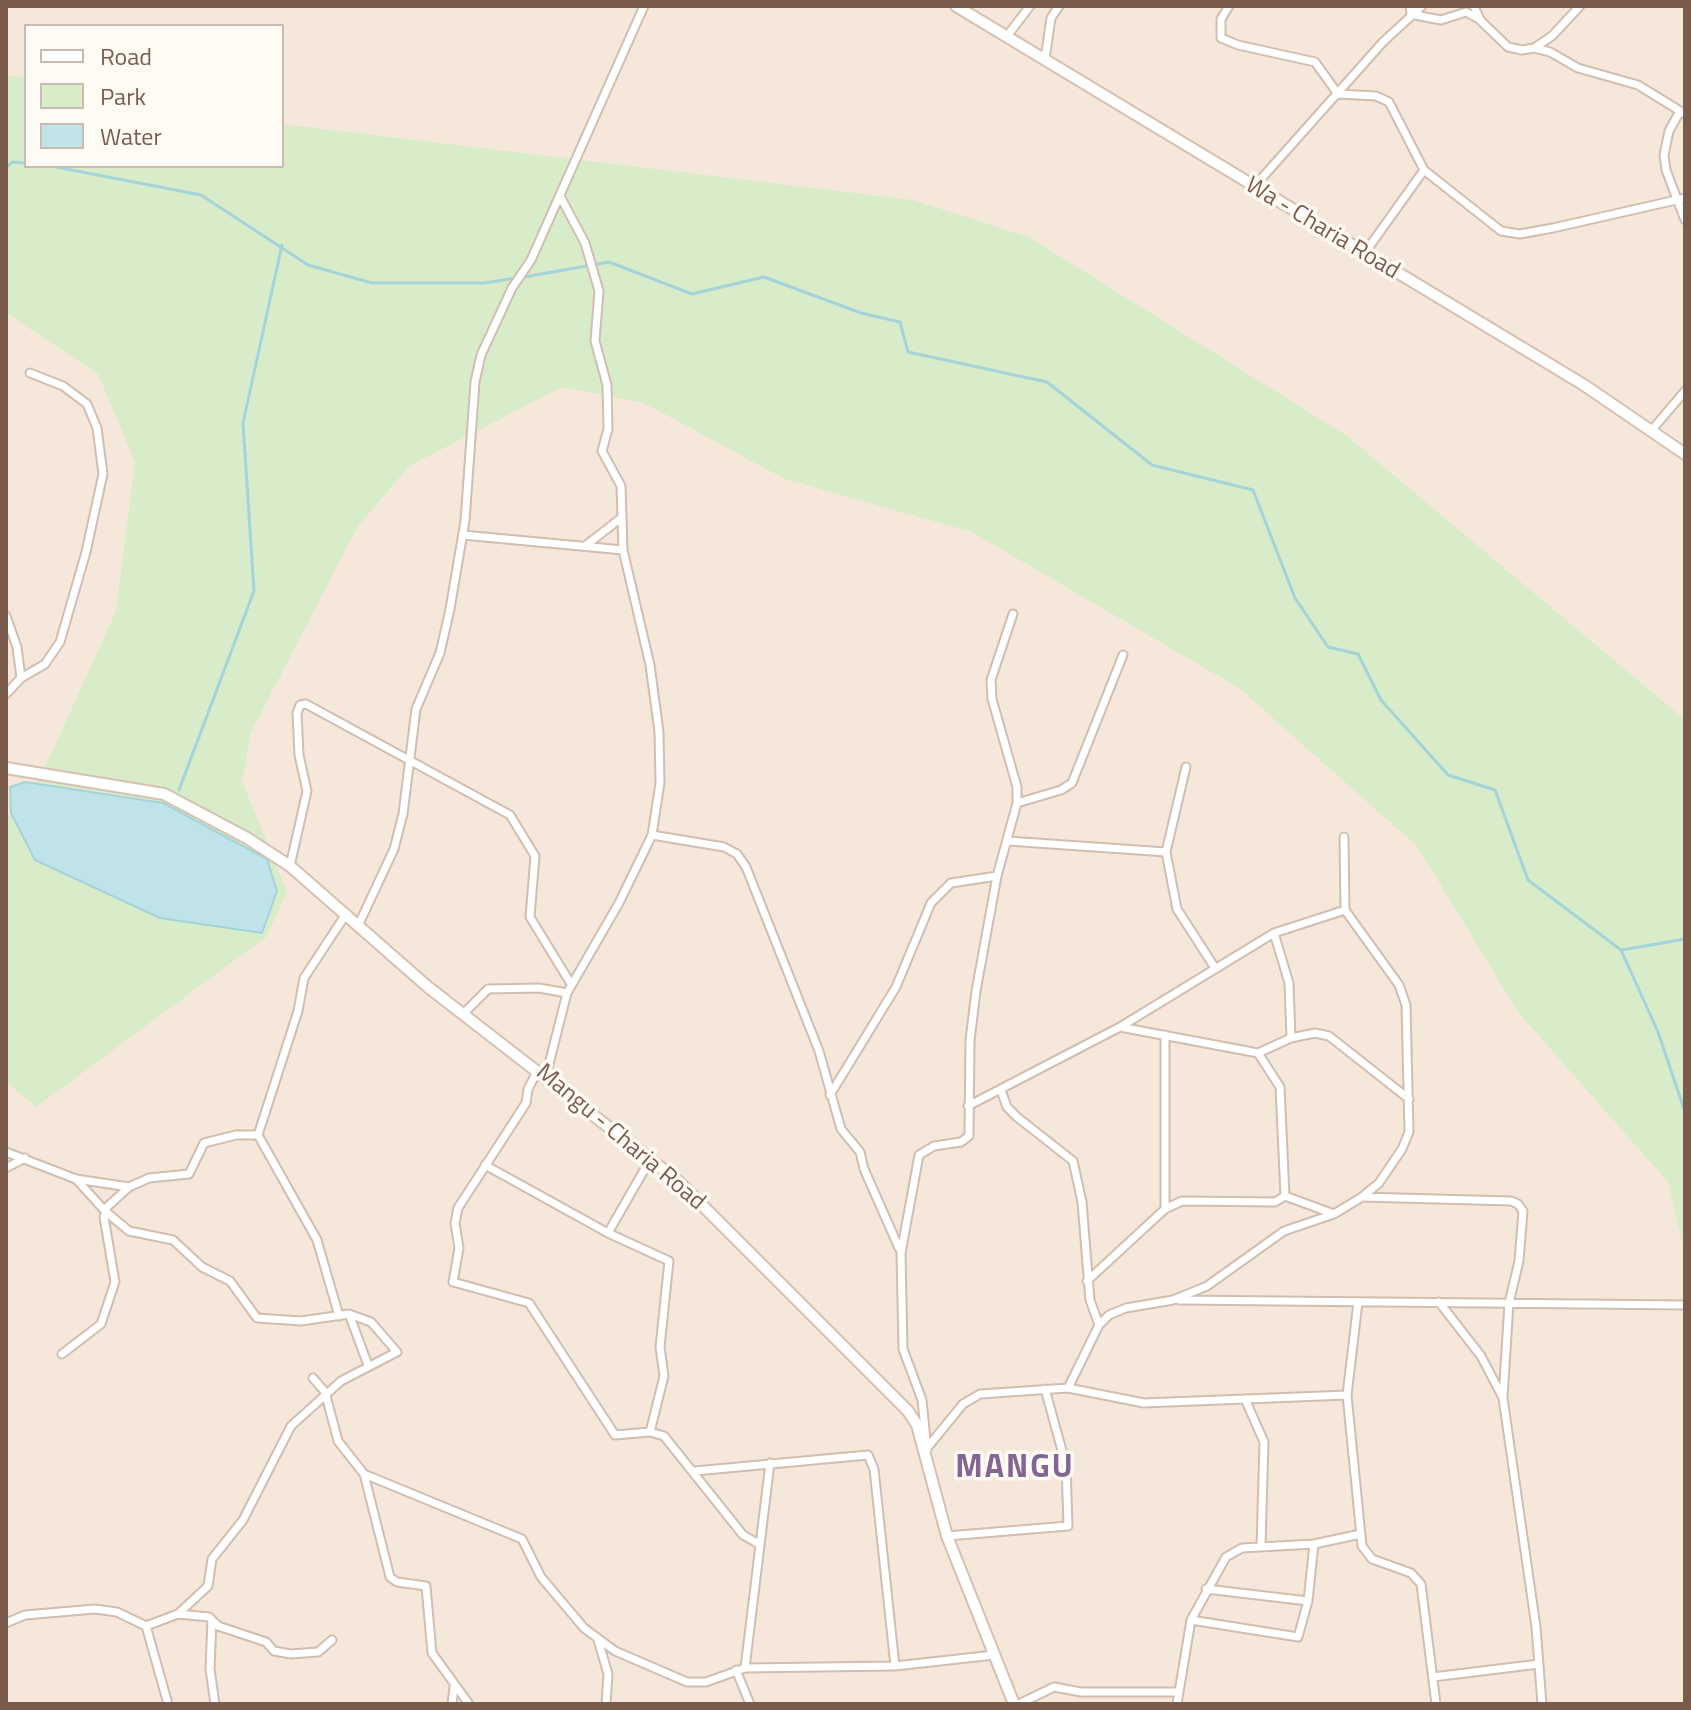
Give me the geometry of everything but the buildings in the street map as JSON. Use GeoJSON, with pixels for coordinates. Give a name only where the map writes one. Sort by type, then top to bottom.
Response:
{"type":"FeatureCollection","features":[{"type":"Feature","properties":{"kind":"street"},"geometry":{"type":"LineString","coordinates":[[358,926],[394,849],[403,814],[416,709],[440,653],[463,535],[475,382],[481,355],[560,196],[644,6]]}},
{"type":"Feature","properties":{"kind":"street","name":"Wa - Charia Road"},"geometry":{"type":"LineString","coordinates":[[956,6],[1584,385],[1685,454]]}},
{"type":"Feature","properties":{"kind":"street"},"geometry":{"type":"LineString","coordinates":[[1007,36],[1030,6]]}},
{"type":"Feature","properties":{"kind":"street"},"geometry":{"type":"LineString","coordinates":[[1045,59],[1051,18],[1059,6]]}},
{"type":"Feature","properties":{"kind":"street"},"geometry":{"type":"LineString","coordinates":[[1229,6],[1221,19],[1221,38],[1238,45],[1315,62],[1338,94]]}},
{"type":"Feature","properties":{"kind":"street"},"geometry":{"type":"LineString","coordinates":[[1253,188],[1410,10],[1422,6]]}},
{"type":"Feature","properties":{"kind":"street"},"geometry":{"type":"LineString","coordinates":[[1474,6],[1480,20]]}},
{"type":"Feature","properties":{"kind":"street"},"geometry":{"type":"LineString","coordinates":[[1534,48],[1552,36],[1580,6]]}},
{"type":"Feature","properties":{"kind":"street"},"geometry":{"type":"LineString","coordinates":[[1410,10],[1441,20],[1466,12],[1480,20],[1508,47],[1550,52],[1578,68],[1638,85],[1683,112],[1669,131],[1664,155],[1685,220]]}},
{"type":"Feature","properties":{"kind":"street"},"geometry":{"type":"LineString","coordinates":[[1338,94],[1376,96],[1389,102],[1424,170],[1479,217],[1501,231],[1520,234],[1680,199]]}},
{"type":"Feature","properties":{"kind":"street"},"geometry":{"type":"LineString","coordinates":[[1364,254],[1424,170]]}},
{"type":"Feature","properties":{"kind":"street"},"geometry":{"type":"LineString","coordinates":[[560,196],[585,243],[597,280],[595,341],[607,385],[608,429],[602,451],[621,486],[623,550],[650,665],[659,732],[660,783],[652,835],[619,903],[571,984],[542,1073],[528,1089],[526,1103],[455,1214],[459,1248],[453,1282],[529,1303],[615,1435],[650,1432],[669,1440],[743,1535],[759,1544]]}},
{"type":"Feature","properties":{"kind":"street"},"geometry":{"type":"LineString","coordinates":[[6,694],[21,678],[45,664],[60,642],[86,552],[103,474],[97,428],[87,404],[63,386],[30,373]]}},
{"type":"Feature","properties":{"kind":"street"},"geometry":{"type":"LineString","coordinates":[[1651,431],[1685,391]]}},
{"type":"Feature","properties":{"kind":"street"},"geometry":{"type":"LineString","coordinates":[[585,547],[621,518]]}},
{"type":"Feature","properties":{"kind":"street"},"geometry":{"type":"LineString","coordinates":[[463,535],[623,550]]}},
{"type":"Feature","properties":{"kind":"street"},"geometry":{"type":"LineString","coordinates":[[928,1463],[922,1400],[903,1349],[901,1253],[919,1155],[934,1146],[966,1140],[976,991],[997,876],[1017,803],[1017,787],[992,699],[991,680],[1013,614]]}},
{"type":"Feature","properties":{"kind":"street"},"geometry":{"type":"LineString","coordinates":[[6,616],[17,647],[21,678]]}},
{"type":"Feature","properties":{"kind":"street"},"geometry":{"type":"LineString","coordinates":[[1017,803],[1061,790],[1072,783],[1123,655]]}},
{"type":"Feature","properties":{"kind":"street"},"geometry":{"type":"LineString","coordinates":[[290,866],[307,791],[299,755],[297,713],[300,705],[306,704],[510,815],[535,856],[530,917],[571,984]]}},
{"type":"Feature","properties":{"kind":"street"},"geometry":{"type":"LineString","coordinates":[[1186,767],[1166,852],[1177,909],[1215,968]]}},
{"type":"Feature","properties":{"kind":"street","name":"Mangu - Charia Road"},"geometry":{"type":"LineString","coordinates":[[6,768],[164,794],[290,866],[463,1014],[651,1158],[695,1196],[853,1359],[908,1411],[917,1425],[947,1536],[1017,1704]]}},
{"type":"Feature","properties":{"kind":"street"},"geometry":{"type":"LineString","coordinates":[[652,835],[724,847],[737,854],[746,867],[819,1051],[841,1129],[860,1152],[864,1169],[896,1234],[901,1253]]}},
{"type":"Feature","properties":{"kind":"street"},"geometry":{"type":"LineString","coordinates":[[1173,1300],[1207,1286],[1284,1231],[1334,1214],[1362,1197],[1379,1183],[1402,1149],[1409,1132],[1403,995],[1345,910],[1344,837]]}},
{"type":"Feature","properties":{"kind":"street"},"geometry":{"type":"LineString","coordinates":[[1008,841],[1166,852]]}},
{"type":"Feature","properties":{"kind":"street"},"geometry":{"type":"LineString","coordinates":[[830,1095],[896,987],[931,903],[951,883],[997,876]]}},
{"type":"Feature","properties":{"kind":"street"},"geometry":{"type":"LineString","coordinates":[[968,1106],[1120,1027],[1274,933],[1292,924],[1345,910]]}},
{"type":"Feature","properties":{"kind":"street"},"geometry":{"type":"LineString","coordinates":[[339,1316],[317,1240],[258,1135],[298,1011],[304,978],[346,914]]}},
{"type":"Feature","properties":{"kind":"street"},"geometry":{"type":"LineString","coordinates":[[1274,933],[1289,983],[1291,1038]]}},
{"type":"Feature","properties":{"kind":"street"},"geometry":{"type":"LineString","coordinates":[[463,1014],[488,989],[539,988],[567,993]]}},
{"type":"Feature","properties":{"kind":"street"},"geometry":{"type":"LineString","coordinates":[[1120,1027],[1258,1053],[1291,1038],[1315,1033],[1329,1036],[1409,1099]]}},
{"type":"Feature","properties":{"kind":"street"},"geometry":{"type":"LineString","coordinates":[[1165,1035],[1165,1209]]}},
{"type":"Feature","properties":{"kind":"street"},"geometry":{"type":"LineString","coordinates":[[1258,1053],[1280,1087],[1285,1196]]}},
{"type":"Feature","properties":{"kind":"street"},"geometry":{"type":"LineString","coordinates":[[1001,1090],[1007,1107],[1017,1117],[1073,1161],[1082,1202],[1087,1281],[1099,1325]]}},
{"type":"Feature","properties":{"kind":"street"},"geometry":{"type":"LineString","coordinates":[[105,1211],[129,1187],[149,1178],[189,1174],[204,1143],[236,1135],[258,1135]]}},
{"type":"Feature","properties":{"kind":"street"},"geometry":{"type":"LineString","coordinates":[[6,1152],[76,1179],[129,1187]]}},
{"type":"Feature","properties":{"kind":"street"},"geometry":{"type":"LineString","coordinates":[[6,1168],[25,1158]]}},
{"type":"Feature","properties":{"kind":"street"},"geometry":{"type":"LineString","coordinates":[[608,1233],[651,1158]]}},
{"type":"Feature","properties":{"kind":"street"},"geometry":{"type":"LineString","coordinates":[[485,1165],[608,1233],[665,1256],[671,1268],[660,1347],[664,1376],[650,1432]]}},
{"type":"Feature","properties":{"kind":"street"},"geometry":{"type":"LineString","coordinates":[[6,1623],[25,1615],[95,1609],[117,1612],[146,1626],[178,1614],[208,1586],[212,1559],[243,1520],[284,1435],[325,1392],[368,1365],[397,1352],[371,1322],[349,1314],[301,1321],[257,1318],[230,1281],[206,1271],[173,1240],[129,1231],[105,1211],[76,1179]]}},
{"type":"Feature","properties":{"kind":"street"},"geometry":{"type":"LineString","coordinates":[[1087,1281],[1165,1209],[1182,1201],[1275,1202],[1285,1196]]}},
{"type":"Feature","properties":{"kind":"street"},"geometry":{"type":"LineString","coordinates":[[1285,1196],[1334,1214]]}},
{"type":"Feature","properties":{"kind":"street"},"geometry":{"type":"LineString","coordinates":[[1362,1197],[1511,1201],[1523,1211],[1519,1261],[1509,1303],[1503,1398],[1542,1704]]}},
{"type":"Feature","properties":{"kind":"street"},"geometry":{"type":"LineString","coordinates":[[62,1354],[101,1324],[115,1282],[105,1211]]}},
{"type":"Feature","properties":{"kind":"street"},"geometry":{"type":"LineString","coordinates":[[1068,1388],[1099,1325],[1117,1310],[1173,1300],[1685,1305]]}},
{"type":"Feature","properties":{"kind":"street"},"geometry":{"type":"LineString","coordinates":[[1358,1302],[1347,1395],[1362,1546],[1372,1559],[1411,1573],[1421,1584],[1436,1704]]}},
{"type":"Feature","properties":{"kind":"street"},"geometry":{"type":"LineString","coordinates":[[1439,1302],[1481,1356],[1503,1398]]}},
{"type":"Feature","properties":{"kind":"street"},"geometry":{"type":"LineString","coordinates":[[349,1314],[368,1365]]}},
{"type":"Feature","properties":{"kind":"street"},"geometry":{"type":"LineString","coordinates":[[313,1378],[325,1392],[338,1441],[364,1474],[390,1577],[397,1582],[426,1586],[430,1649],[454,1687],[469,1704]]}},
{"type":"Feature","properties":{"kind":"street"},"geometry":{"type":"LineString","coordinates":[[927,1448],[972,1397],[1068,1388],[1136,1403],[1347,1395]]}},
{"type":"Feature","properties":{"kind":"street"},"geometry":{"type":"LineString","coordinates":[[947,1536],[1068,1526],[1066,1465],[1045,1389]]}},
{"type":"Feature","properties":{"kind":"street"},"geometry":{"type":"LineString","coordinates":[[1245,1399],[1264,1442],[1261,1546]]}},
{"type":"Feature","properties":{"kind":"street"},"geometry":{"type":"LineString","coordinates":[[695,1471],[862,1453],[873,1460],[895,1666]]}},
{"type":"Feature","properties":{"kind":"street"},"geometry":{"type":"LineString","coordinates":[[745,1668],[770,1463]]}},
{"type":"Feature","properties":{"kind":"street"},"geometry":{"type":"LineString","coordinates":[[364,1474],[522,1539],[541,1577],[598,1640],[687,1682],[706,1682],[745,1668],[895,1666],[994,1655]]}},
{"type":"Feature","properties":{"kind":"street"},"geometry":{"type":"LineString","coordinates":[[1177,1704],[1191,1620],[1206,1589],[1234,1551],[1261,1546],[1314,1544],[1361,1534]]}},
{"type":"Feature","properties":{"kind":"street"},"geometry":{"type":"LineString","coordinates":[[1191,1620],[1298,1637],[1308,1601],[1314,1544]]}},
{"type":"Feature","properties":{"kind":"street"},"geometry":{"type":"LineString","coordinates":[[1206,1589],[1308,1601]]}},
{"type":"Feature","properties":{"kind":"street"},"geometry":{"type":"LineString","coordinates":[[178,1614],[212,1620],[228,1630],[266,1642],[274,1651],[291,1654],[318,1652],[332,1640]]}},
{"type":"Feature","properties":{"kind":"street"},"geometry":{"type":"LineString","coordinates":[[212,1620],[210,1669],[215,1704]]}},
{"type":"Feature","properties":{"kind":"street"},"geometry":{"type":"LineString","coordinates":[[146,1626],[168,1704]]}},
{"type":"Feature","properties":{"kind":"street"},"geometry":{"type":"LineString","coordinates":[[598,1640],[608,1674],[606,1704]]}},
{"type":"Feature","properties":{"kind":"street"},"geometry":{"type":"LineString","coordinates":[[1433,1677],[1539,1664]]}},
{"type":"Feature","properties":{"kind":"street"},"geometry":{"type":"LineString","coordinates":[[736,1670],[750,1704]]}},
{"type":"Feature","properties":{"kind":"street"},"geometry":{"type":"LineString","coordinates":[[452,1704],[454,1687]]}},
{"type":"Feature","properties":{"kind":"street"},"geometry":{"type":"LineString","coordinates":[[1017,1704],[1054,1687],[1092,1692],[1177,1692]]}},
{"type":"Feature","properties":{"kind":"shaded area"},"geometry":{"type":"Polygon","coordinates":[[[6,6],[1685,6],[1685,1704],[6,1704],[6,6]]]}},
{"type":"Feature","properties":{"kind":"green space"},"geometry":{"type":"Polygon","coordinates":[[[6,76],[24,77],[24,168],[284,168],[284,124],[913,200],[1029,237],[1347,436],[1685,720],[1685,1254],[1668,1182],[1518,1012],[1417,846],[1239,688],[972,532],[785,479],[644,403],[562,387],[409,466],[358,526],[251,732],[242,781],[287,892],[266,937],[36,1107],[6,1081],[6,819],[42,774],[116,611],[135,462],[98,374],[6,313],[6,76]]]}},
{"type":"Feature","properties":{"kind":"water"},"geometry":{"type":"Polygon","coordinates":[[[25,782],[163,803],[267,859],[277,891],[262,933],[160,918],[35,860],[11,813],[10,787],[25,782]]]}},
{"type":"Feature","properties":{"kind":"waterway"},"geometry":{"type":"LineString","coordinates":[[6,167],[13,162],[24,163]]}},
{"type":"Feature","properties":{"kind":"waterway"},"geometry":{"type":"LineString","coordinates":[[61,168],[201,195],[308,265],[372,283],[484,283],[516,278]]}},
{"type":"Feature","properties":{"kind":"waterway"},"geometry":{"type":"LineString","coordinates":[[179,790],[254,591],[243,423],[282,245]]}},
{"type":"Feature","properties":{"kind":"waterway"},"geometry":{"type":"LineString","coordinates":[[524,277],[609,262],[692,294],[764,277],[861,313],[900,322],[908,352],[1047,382],[1152,465],[1253,490],[1295,598],[1328,647],[1358,654],[1381,700],[1448,775],[1495,790],[1528,880],[1621,950],[1658,1032],[1685,1112]]}},
{"type":"Feature","properties":{"kind":"waterway"},"geometry":{"type":"LineString","coordinates":[[1622,950],[1685,939]]}},
{"type":"Feature","properties":{"kind":"district","name":"MANGU"},"geometry":{"type":"Point","coordinates":[1015,1469]}}]}
